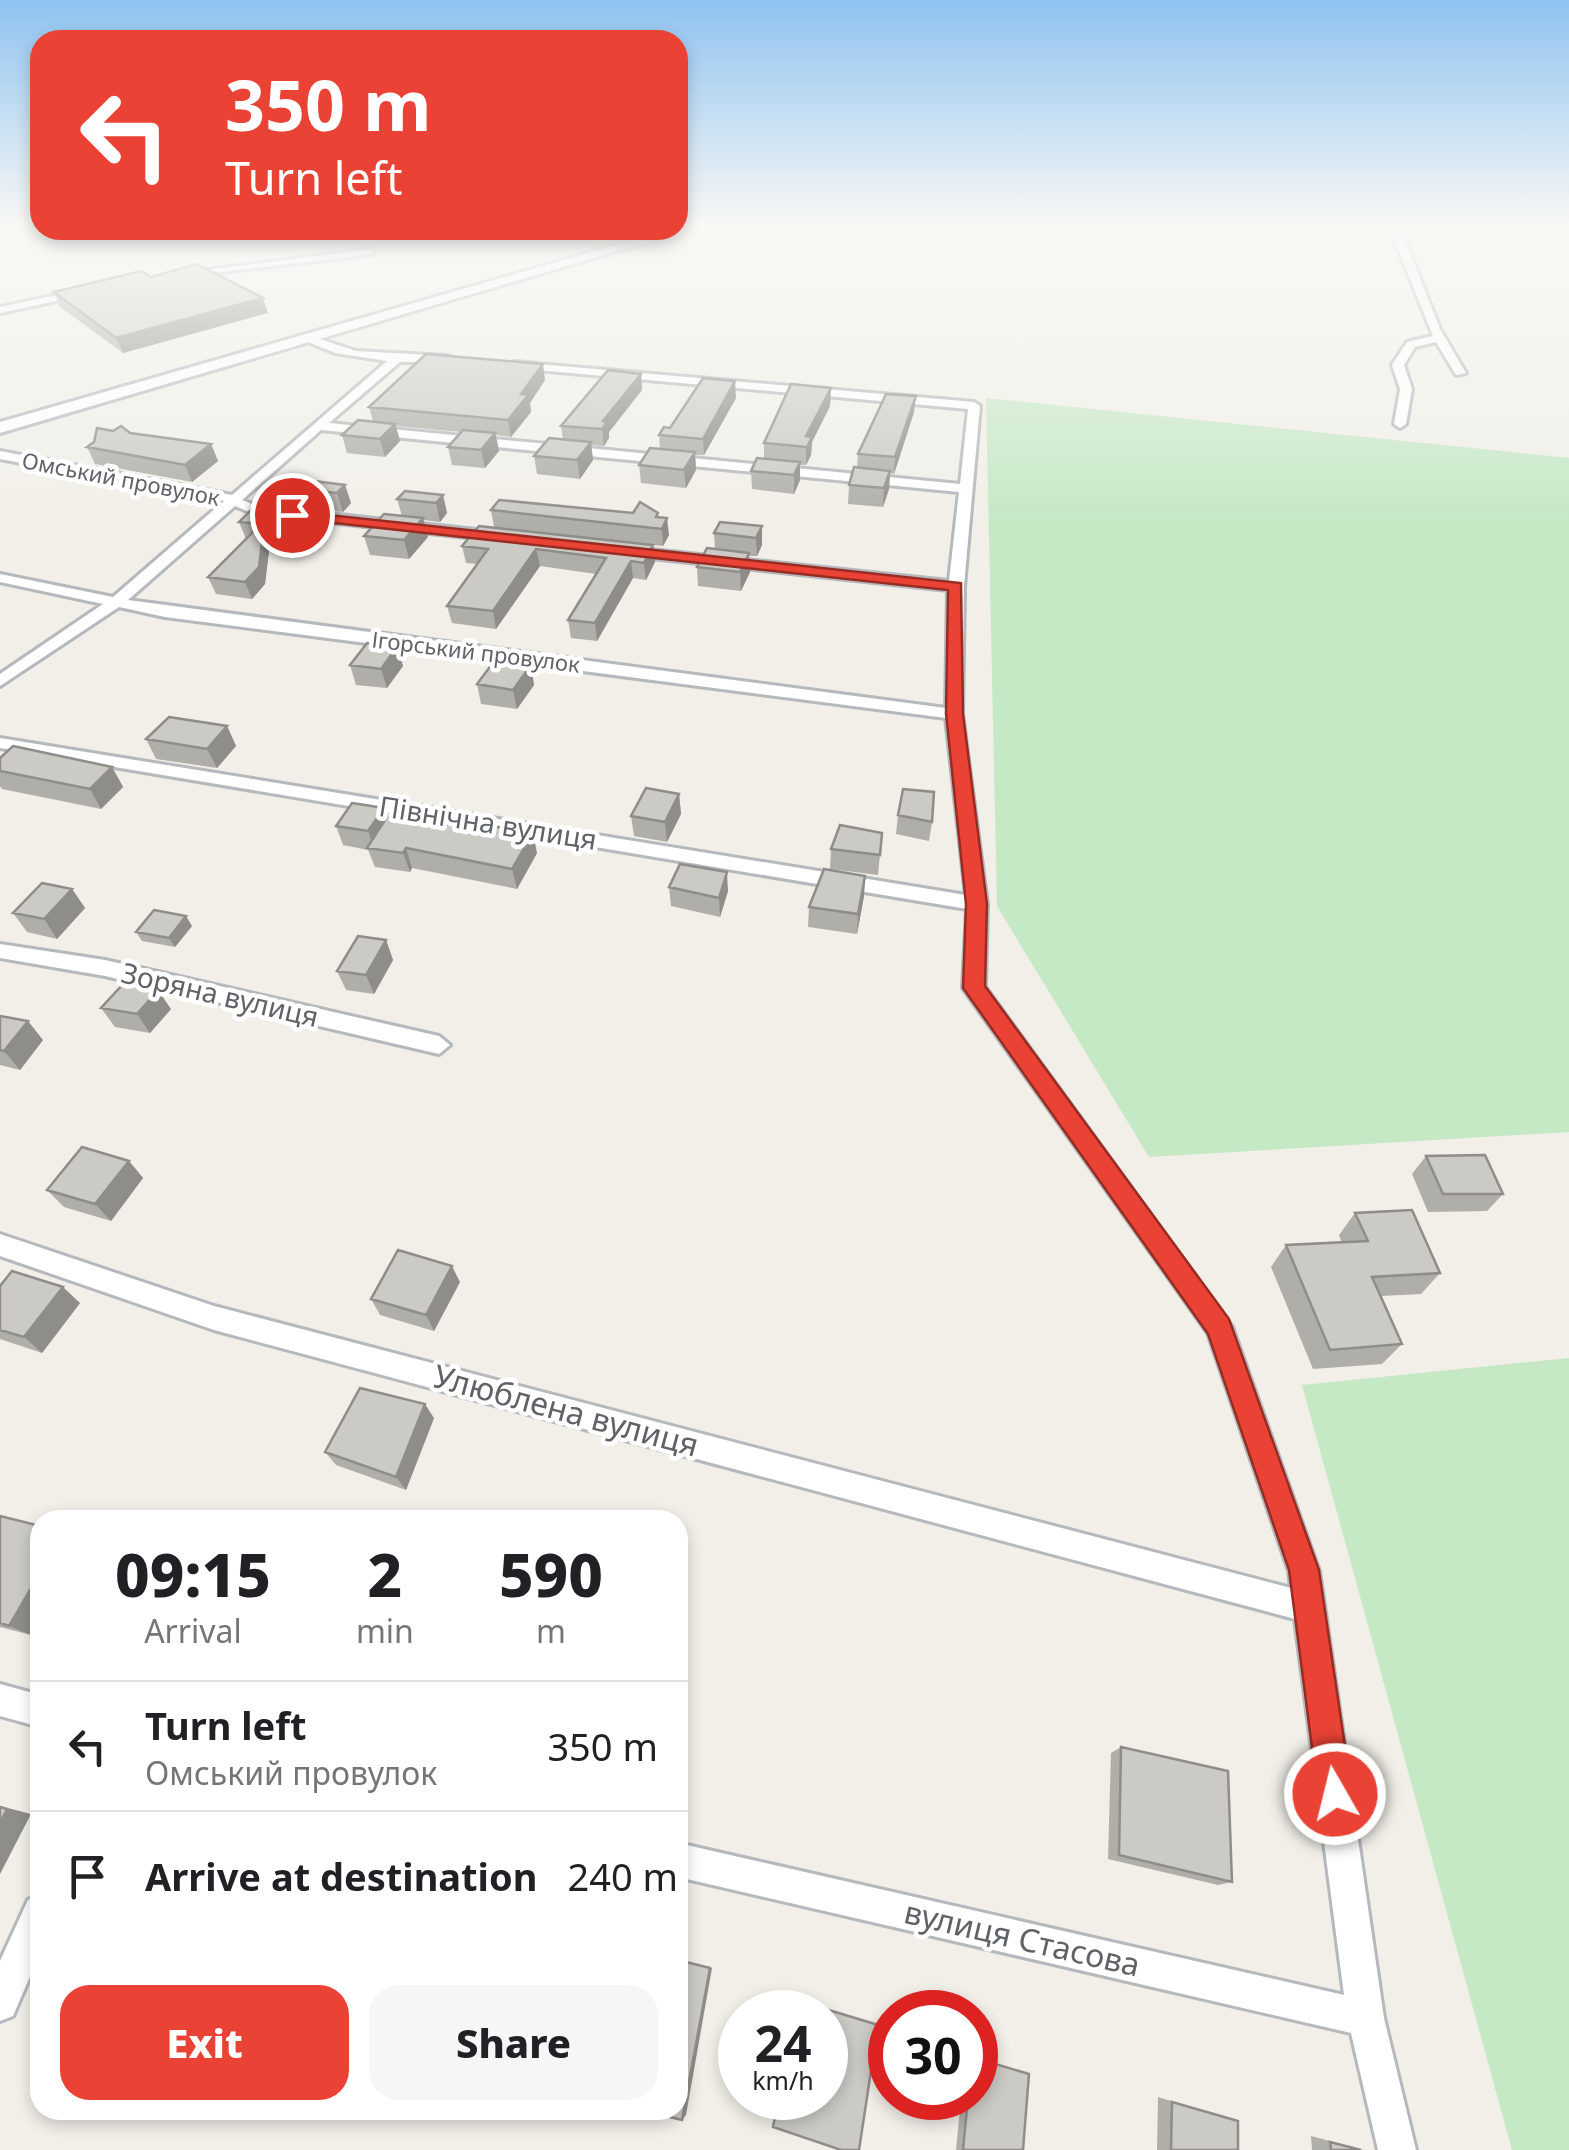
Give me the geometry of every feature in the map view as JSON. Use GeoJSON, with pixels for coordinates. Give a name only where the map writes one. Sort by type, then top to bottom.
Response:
{"type":"FeatureCollection","features":[{"type":"Feature","properties":{"kind":"main road"},"geometry":{"type":"LineString","coordinates":[[0,428],[353,324]]}},
{"type":"Feature","properties":{"kind":"street"},"geometry":{"type":"LineString","coordinates":[[1434,324],[1460,372]]}},
{"type":"Feature","properties":{"kind":"street"},"geometry":{"type":"LineString","coordinates":[[305,338],[328,349],[396,359],[472,361]]}},
{"type":"Feature","properties":{"kind":"street"},"geometry":{"type":"LineString","coordinates":[[1400,424],[1406,390],[1398,365],[1412,344],[1440,338]]}},
{"type":"Feature","properties":{"kind":"street"},"geometry":{"type":"LineString","coordinates":[[0,681],[116,602],[396,359]]}},
{"type":"Feature","properties":{"kind":"street"},"geometry":{"type":"LineString","coordinates":[[491,363],[974,406],[956,586],[954,714],[976,904],[974,988],[1219,1328],[1304,1570],[1366,2018],[1397,2150]]}},
{"type":"Feature","properties":{"kind":"street"},"geometry":{"type":"LineString","coordinates":[[316,426],[964,488]]}},
{"type":"Feature","properties":{"kind":"street","name":"Омський провулок"},"geometry":{"type":"LineString","coordinates":[[0,455],[218,494],[254,510],[527,540]]}},
{"type":"Feature","properties":{"kind":"street"},"geometry":{"type":"LineString","coordinates":[[605,548],[956,586]]}},
{"type":"Feature","properties":{"kind":"street","name":"Ігорський провулок"},"geometry":{"type":"LineString","coordinates":[[0,578],[116,602],[954,714]]}},
{"type":"Feature","properties":{"kind":"street","name":"Північна вулиця"},"geometry":{"type":"LineString","coordinates":[[0,743],[976,904]]}},
{"type":"Feature","properties":{"kind":"street","name":"Зоряна вулиця"},"geometry":{"type":"LineString","coordinates":[[0,952],[106,968],[438,1045]]}},
{"type":"Feature","properties":{"kind":"street","name":"Улюблена вулиця"},"geometry":{"type":"LineString","coordinates":[[0,1245],[214,1318],[1310,1608]]}},
{"type":"Feature","properties":{"kind":"street"},"geometry":{"type":"LineString","coordinates":[[0,1700],[30,1708]]}},
{"type":"Feature","properties":{"kind":"street","name":"вулиця Стасова"},"geometry":{"type":"LineString","coordinates":[[688,1862],[1366,2018]]}},
{"type":"Feature","properties":{"kind":"street"},"geometry":{"type":"LineString","coordinates":[[0,2003],[30,1935]]}},
{"type":"Feature","properties":{"kind":"green space"},"geometry":{"type":"Polygon","coordinates":[[[986,398],[1569,458],[1569,1132],[1149,1157],[997,906],[986,398]]]}},
{"type":"Feature","properties":{"kind":"green space"},"geometry":{"type":"Polygon","coordinates":[[[1569,1358],[1569,2150],[1512,2150],[1302,1385],[1569,1358]]]}},
{"type":"Feature","properties":{"kind":"building"},"geometry":{"type":"Polygon","coordinates":[[[98,324],[166,324],[116,338],[98,324]]]}},
{"type":"Feature","properties":{"kind":"building"},"geometry":{"type":"Polygon","coordinates":[[[426,354],[543,364],[521,394],[528,395],[508,420],[369,407],[426,354]]]}},
{"type":"Feature","properties":{"kind":"building"},"geometry":{"type":"Polygon","coordinates":[[[608,370],[641,374],[603,421],[607,422],[602,429],[561,426],[608,370]]]}},
{"type":"Feature","properties":{"kind":"building"},"geometry":{"type":"Polygon","coordinates":[[[703,378],[735,381],[703,439],[659,435],[664,427],[670,428],[703,378]]]}},
{"type":"Feature","properties":{"kind":"building"},"geometry":{"type":"Polygon","coordinates":[[[791,384],[831,388],[806,436],[812,437],[807,447],[764,443],[791,384]]]}},
{"type":"Feature","properties":{"kind":"building"},"geometry":{"type":"Polygon","coordinates":[[[886,394],[916,396],[895,457],[858,454],[886,394]]]}},
{"type":"Feature","properties":{"kind":"building"},"geometry":{"type":"Polygon","coordinates":[[[358,420],[395,424],[380,439],[342,435],[358,420]]]}},
{"type":"Feature","properties":{"kind":"building"},"geometry":{"type":"Polygon","coordinates":[[[121,426],[130,433],[211,444],[185,465],[87,447],[94,442],[97,428],[113,431],[121,426]]]}},
{"type":"Feature","properties":{"kind":"building"},"geometry":{"type":"Polygon","coordinates":[[[463,430],[495,433],[481,450],[448,447],[463,430]]]}},
{"type":"Feature","properties":{"kind":"building"},"geometry":{"type":"Polygon","coordinates":[[[549,438],[591,442],[577,460],[534,456],[549,438]]]}},
{"type":"Feature","properties":{"kind":"building"},"geometry":{"type":"Polygon","coordinates":[[[650,448],[695,452],[684,470],[639,465],[650,448]]]}},
{"type":"Feature","properties":{"kind":"building"},"geometry":{"type":"Polygon","coordinates":[[[757,458],[800,462],[794,475],[751,471],[757,458]]]}},
{"type":"Feature","properties":{"kind":"building"},"geometry":{"type":"Polygon","coordinates":[[[854,467],[890,471],[884,488],[849,485],[854,467]]]}},
{"type":"Feature","properties":{"kind":"building"},"geometry":{"type":"Polygon","coordinates":[[[283,477],[345,485],[337,493],[273,486],[283,477]]]}},
{"type":"Feature","properties":{"kind":"building"},"geometry":{"type":"Polygon","coordinates":[[[405,491],[443,495],[436,503],[397,499],[405,491]]]}},
{"type":"Feature","properties":{"kind":"building"},"geometry":{"type":"Polygon","coordinates":[[[499,500],[633,513],[640,502],[658,513],[656,517],[667,518],[662,529],[491,510],[499,500]]]}},
{"type":"Feature","properties":{"kind":"building"},"geometry":{"type":"Polygon","coordinates":[[[259,502],[324,509],[307,527],[264,526],[259,567],[245,582],[208,577],[261,524],[239,522],[259,502]]]}},
{"type":"Feature","properties":{"kind":"building"},"geometry":{"type":"Polygon","coordinates":[[[384,514],[423,518],[404,540],[364,536],[384,514]]]}},
{"type":"Feature","properties":{"kind":"building"},"geometry":{"type":"Polygon","coordinates":[[[720,522],[762,526],[756,538],[714,533],[720,522]]]}},
{"type":"Feature","properties":{"kind":"building"},"geometry":{"type":"Polygon","coordinates":[[[479,526],[653,545],[644,563],[631,561],[595,623],[568,620],[606,558],[536,549],[493,611],[447,606],[488,549],[462,546],[479,526]]]}},
{"type":"Feature","properties":{"kind":"building"},"geometry":{"type":"Polygon","coordinates":[[[707,548],[749,553],[740,572],[697,567],[707,548]]]}},
{"type":"Feature","properties":{"kind":"building"},"geometry":{"type":"Polygon","coordinates":[[[367,643],[397,647],[381,669],[350,665],[367,643]]]}},
{"type":"Feature","properties":{"kind":"building"},"geometry":{"type":"Polygon","coordinates":[[[495,660],[531,665],[513,690],[477,684],[495,660]]]}},
{"type":"Feature","properties":{"kind":"building"},"geometry":{"type":"Polygon","coordinates":[[[169,717],[227,726],[207,749],[146,739],[169,717]]]}},
{"type":"Feature","properties":{"kind":"building"},"geometry":{"type":"Polygon","coordinates":[[[13,746],[112,767],[90,789],[0,771],[0,758],[13,746]]]}},
{"type":"Feature","properties":{"kind":"building"},"geometry":{"type":"Polygon","coordinates":[[[646,788],[679,794],[665,822],[631,816],[646,788]]]}},
{"type":"Feature","properties":{"kind":"building"},"geometry":{"type":"Polygon","coordinates":[[[903,789],[934,792],[932,822],[898,815],[903,789]]]}},
{"type":"Feature","properties":{"kind":"building"},"geometry":{"type":"Polygon","coordinates":[[[352,803],[384,808],[368,831],[336,826],[352,803]]]}},
{"type":"Feature","properties":{"kind":"building"},"geometry":{"type":"Polygon","coordinates":[[[387,817],[458,826],[462,821],[533,833],[512,869],[406,848],[403,853],[367,848],[387,817]]]}},
{"type":"Feature","properties":{"kind":"building"},"geometry":{"type":"Polygon","coordinates":[[[840,825],[882,833],[880,855],[831,849],[840,825]]]}},
{"type":"Feature","properties":{"kind":"building"},"geometry":{"type":"Polygon","coordinates":[[[680,864],[727,872],[719,898],[669,887],[680,864]]]}},
{"type":"Feature","properties":{"kind":"building"},"geometry":{"type":"Polygon","coordinates":[[[824,869],[865,876],[858,914],[809,907],[824,869]]]}},
{"type":"Feature","properties":{"kind":"building"},"geometry":{"type":"Polygon","coordinates":[[[42,883],[72,889],[44,919],[13,913],[42,883]]]}},
{"type":"Feature","properties":{"kind":"building"},"geometry":{"type":"Polygon","coordinates":[[[154,910],[186,916],[169,938],[136,932],[154,910]]]}},
{"type":"Feature","properties":{"kind":"building"},"geometry":{"type":"Polygon","coordinates":[[[358,936],[386,940],[366,975],[337,971],[358,936]]]}},
{"type":"Feature","properties":{"kind":"building"},"geometry":{"type":"Polygon","coordinates":[[[124,983],[158,990],[137,1014],[101,1008],[124,983]]]}},
{"type":"Feature","properties":{"kind":"building"},"geometry":{"type":"Polygon","coordinates":[[[0,1016],[28,1021],[4,1051],[0,1050],[0,1016]]]}},
{"type":"Feature","properties":{"kind":"building"},"geometry":{"type":"Polygon","coordinates":[[[82,1147],[129,1161],[95,1204],[47,1190],[82,1147]]]}},
{"type":"Feature","properties":{"kind":"building"},"geometry":{"type":"Polygon","coordinates":[[[1485,1155],[1503,1194],[1443,1194],[1426,1156],[1485,1155]]]}},
{"type":"Feature","properties":{"kind":"building"},"geometry":{"type":"Polygon","coordinates":[[[1412,1210],[1440,1273],[1372,1277],[1402,1344],[1330,1350],[1286,1245],[1368,1241],[1355,1213],[1412,1210]]]}},
{"type":"Feature","properties":{"kind":"building"},"geometry":{"type":"Polygon","coordinates":[[[398,1250],[452,1266],[426,1315],[371,1299],[398,1250]]]}},
{"type":"Feature","properties":{"kind":"building"},"geometry":{"type":"Polygon","coordinates":[[[12,1271],[63,1287],[24,1337],[0,1330],[0,1286],[12,1271]]]}},
{"type":"Feature","properties":{"kind":"building"},"geometry":{"type":"Polygon","coordinates":[[[360,1388],[425,1404],[396,1477],[325,1452],[360,1388]]]}},
{"type":"Feature","properties":{"kind":"building"},"geometry":{"type":"Polygon","coordinates":[[[0,1516],[30,1524],[30,1590],[9,1626],[0,1623],[0,1516]]]}},
{"type":"Feature","properties":{"kind":"building"},"geometry":{"type":"Polygon","coordinates":[[[1121,1747],[1228,1771],[1232,1882],[1119,1855],[1121,1747]]]}},
{"type":"Feature","properties":{"kind":"building"},"geometry":{"type":"Polygon","coordinates":[[[688,1962],[710,1968],[688,2087],[688,1962]]]}},
{"type":"Feature","properties":{"kind":"building"},"geometry":{"type":"Polygon","coordinates":[[[848,2016],[868,2022],[868,2091],[859,2150],[841,2150],[773,2127],[774,2120],[848,2120],[848,2016]]]}},
{"type":"Feature","properties":{"kind":"building"},"geometry":{"type":"Polygon","coordinates":[[[998,2065],[1029,2074],[1023,2150],[963,2150],[966,2120],[998,2120],[998,2065]]]}},
{"type":"Feature","properties":{"kind":"building"},"geometry":{"type":"Polygon","coordinates":[[[1172,2102],[1238,2121],[1238,2150],[1171,2150],[1172,2102]]]}},
{"type":"Feature","properties":{"kind":"building"},"geometry":{"type":"Polygon","coordinates":[[[1330,2142],[1361,2150],[1331,2150],[1330,2142]]]}},
{"type":"Feature","properties":{"kind":"route"},"geometry":{"type":"LineString","coordinates":[[292,515],[956,586],[954,714],[976,904],[974,988],[1219,1328],[1304,1570],[1335,1794]]}}]}
